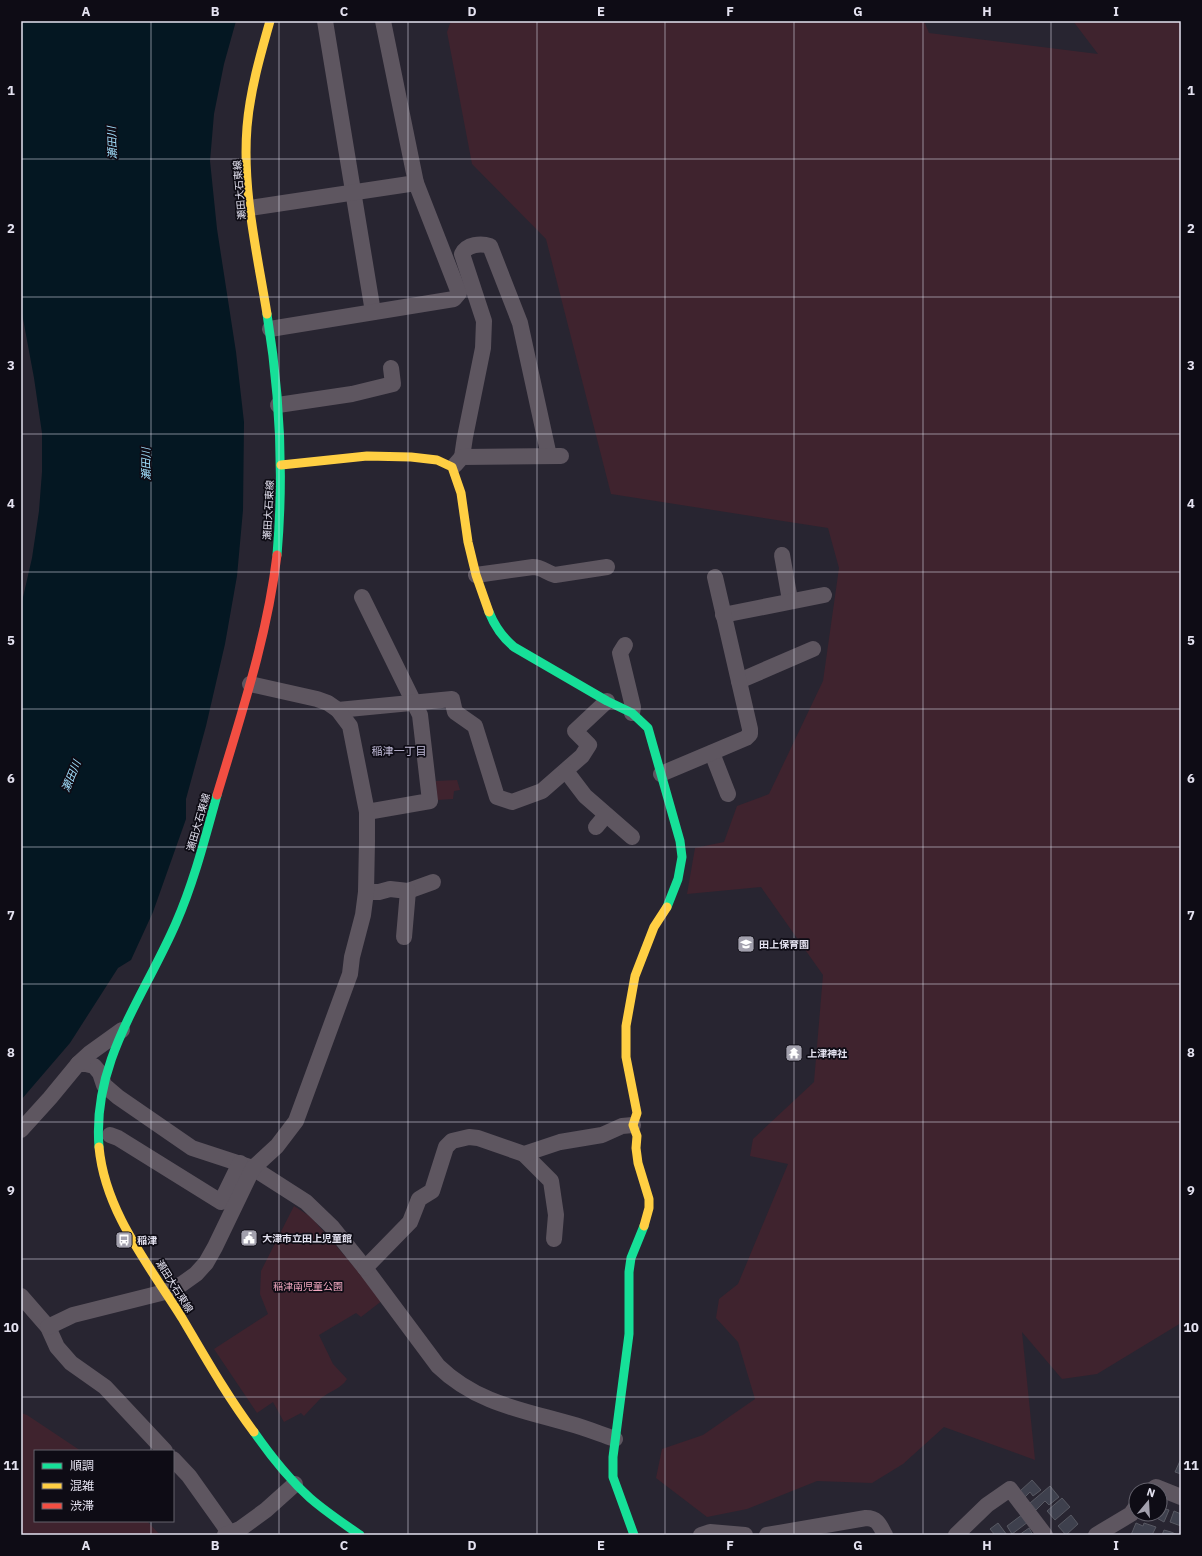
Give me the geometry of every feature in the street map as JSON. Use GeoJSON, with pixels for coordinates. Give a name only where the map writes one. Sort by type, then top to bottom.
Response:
{"type":"FeatureCollection","features":[{"type":"Feature","properties":{"kind":"main road","name":"瀬田大石東線"},"geometry":{"type":"LineString","coordinates":[[270,21],[257,67],[248,122],[247,180],[250,208],[270,329],[278,405],[281,465],[278,531],[272,590],[263,637],[250,684],[190,886],[182,909],[147,984],[122,1030],[112,1056],[101,1101],[99,1128],[102,1170],[110,1195],[121,1218],[165,1292],[241,1413],[267,1450],[295,1484],[311,1499],[360,1535]]}},
{"type":"Feature","properties":{"kind":"main road"},"geometry":{"type":"LineString","coordinates":[[281,465],[374,456],[411,457],[457,462],[468,542],[476,575],[494,625],[502,637],[514,647],[607,701],[632,713],[648,728],[680,841],[682,857],[678,879],[670,904],[654,927],[635,976],[626,1026],[626,1057],[637,1112],[633,1125],[637,1136],[636,1148],[638,1163],[649,1199],[647,1218],[631,1258],[630,1265],[629,1334],[615,1439],[613,1477],[634,1535]]}},
{"type":"Feature","properties":{"kind":"street"},"geometry":{"type":"LineString","coordinates":[[325,21],[373,312]]}},
{"type":"Feature","properties":{"kind":"street"},"geometry":{"type":"LineString","coordinates":[[270,329],[454,299],[459,293],[416,183],[383,21]]}},
{"type":"Feature","properties":{"kind":"street"},"geometry":{"type":"LineString","coordinates":[[250,208],[416,183]]}},
{"type":"Feature","properties":{"kind":"street"},"geometry":{"type":"LineString","coordinates":[[482,243],[490,246],[520,324],[555,456],[457,462],[465,437],[483,348],[484,321],[462,254],[466,248],[482,243]]}},
{"type":"Feature","properties":{"kind":"street"},"geometry":{"type":"LineString","coordinates":[[278,405],[352,394],[393,384],[390,368]]}},
{"type":"Feature","properties":{"kind":"street"},"geometry":{"type":"LineString","coordinates":[[782,556],[790,600]]}},
{"type":"Feature","properties":{"kind":"street"},"geometry":{"type":"LineString","coordinates":[[476,575],[533,567],[539,567],[550,574],[555,575],[607,567]]}},
{"type":"Feature","properties":{"kind":"street"},"geometry":{"type":"LineString","coordinates":[[661,774],[746,738],[750,734],[715,577]]}},
{"type":"Feature","properties":{"kind":"street"},"geometry":{"type":"LineString","coordinates":[[724,615],[790,600],[824,595]]}},
{"type":"Feature","properties":{"kind":"street"},"geometry":{"type":"LineString","coordinates":[[362,597],[420,715],[430,801],[367,812]]}},
{"type":"Feature","properties":{"kind":"street"},"geometry":{"type":"LineString","coordinates":[[625,645],[620,653],[633,707],[632,713]]}},
{"type":"Feature","properties":{"kind":"street"},"geometry":{"type":"LineString","coordinates":[[739,681],[813,649]]}},
{"type":"Feature","properties":{"kind":"street"},"geometry":{"type":"LineString","coordinates":[[110,1134],[221,1202],[246,1166],[277,1146],[296,1121],[350,974],[352,957],[363,915],[366,892],[367,812],[350,726],[338,710],[328,703],[317,699],[250,684]]}},
{"type":"Feature","properties":{"kind":"street"},"geometry":{"type":"LineString","coordinates":[[338,710],[452,699],[456,712],[475,726],[497,797],[512,802],[542,791],[582,756],[590,745],[575,731],[607,701]]}},
{"type":"Feature","properties":{"kind":"street"},"geometry":{"type":"LineString","coordinates":[[712,752],[728,794]]}},
{"type":"Feature","properties":{"kind":"street"},"geometry":{"type":"LineString","coordinates":[[566,770],[585,796],[632,837]]}},
{"type":"Feature","properties":{"kind":"street"},"geometry":{"type":"LineString","coordinates":[[596,827],[606,815]]}},
{"type":"Feature","properties":{"kind":"street"},"geometry":{"type":"LineString","coordinates":[[366,892],[379,892],[390,889],[408,891],[432,882]]}},
{"type":"Feature","properties":{"kind":"street"},"geometry":{"type":"LineString","coordinates":[[404,937],[408,891]]}},
{"type":"Feature","properties":{"kind":"street"},"geometry":{"type":"LineString","coordinates":[[21,1130],[78,1064],[90,1053],[122,1030]]}},
{"type":"Feature","properties":{"kind":"street"},"geometry":{"type":"LineString","coordinates":[[78,1064],[94,1066],[100,1073],[104,1085],[118,1097],[192,1148],[246,1166],[306,1202],[332,1227],[365,1268],[438,1366],[451,1378],[468,1390],[527,1412],[572,1424],[615,1439]]}},
{"type":"Feature","properties":{"kind":"street"},"geometry":{"type":"LineString","coordinates":[[524,1154],[560,1142],[602,1136],[622,1126],[633,1125]]}},
{"type":"Feature","properties":{"kind":"street"},"geometry":{"type":"LineString","coordinates":[[365,1268],[410,1222],[419,1199],[432,1191],[446,1147],[452,1141],[469,1137],[478,1138],[524,1154],[551,1180],[556,1215],[554,1240]]}},
{"type":"Feature","properties":{"kind":"street"},"geometry":{"type":"LineString","coordinates":[[48,1327],[73,1315],[165,1292],[182,1284],[196,1274],[206,1263],[215,1247],[246,1166]]}},
{"type":"Feature","properties":{"kind":"street"},"geometry":{"type":"LineString","coordinates":[[21,1296],[48,1327],[58,1347],[71,1363],[105,1387],[164,1450]]}},
{"type":"Feature","properties":{"kind":"street"},"geometry":{"type":"LineString","coordinates":[[174,1460],[189,1476],[228,1534],[240,1529],[266,1510],[295,1484]]}},
{"type":"Feature","properties":{"kind":"street"},"geometry":{"type":"LineString","coordinates":[[956,1535],[987,1505],[1010,1489],[1045,1535]]}},
{"type":"Feature","properties":{"kind":"street"},"geometry":{"type":"LineString","coordinates":[[1168,1492],[1181,1497]]}},
{"type":"Feature","properties":{"kind":"street"},"geometry":{"type":"LineString","coordinates":[[1096,1535],[1128,1516]]}},
{"type":"Feature","properties":{"kind":"street"},"geometry":{"type":"LineString","coordinates":[[767,1535],[866,1518],[872,1518],[878,1522],[885,1535]]}},
{"type":"Feature","properties":{"kind":"street"},"geometry":{"type":"LineString","coordinates":[[701,1535],[710,1532],[745,1535]]}},
{"type":"Feature","properties":{"kind":"green space"},"geometry":{"type":"Polygon","coordinates":[[[451,21],[924,21],[929,33],[1098,54],[1073,21],[1181,21],[1181,1323],[1097,1374],[1062,1379],[1022,1332],[1035,1460],[944,1427],[903,1464],[872,1483],[817,1481],[747,1509],[707,1517],[656,1478],[662,1449],[703,1435],[755,1399],[738,1342],[716,1318],[719,1299],[738,1284],[788,1164],[750,1156],[753,1139],[814,1082],[823,975],[761,887],[687,894],[695,848],[724,842],[737,806],[769,794],[823,681],[839,568],[828,528],[611,494],[546,239],[472,164],[447,32],[451,21]]]}},
{"type":"Feature","properties":{"kind":"green space"},"geometry":{"type":"Polygon","coordinates":[[[457,780],[460,790],[454,791],[453,799],[437,800],[436,781],[457,780]]]}},
{"type":"Feature","properties":{"kind":"green space","name":"稲津南児童公園"},"geometry":{"type":"Polygon","coordinates":[[[294,1206],[311,1217],[383,1300],[361,1317],[356,1313],[319,1335],[333,1364],[347,1379],[338,1388],[319,1400],[304,1416],[301,1413],[284,1422],[273,1402],[257,1413],[214,1349],[268,1314],[260,1294],[261,1271],[294,1206]]]}},
{"type":"Feature","properties":{"kind":"green space"},"geometry":{"type":"Polygon","coordinates":[[[21,1413],[27,1415],[80,1450],[34,1450],[34,1522],[148,1522],[160,1535],[21,1535],[21,1413]]]}},
{"type":"Feature","properties":{"kind":"water","name":"瀬田川"},"geometry":{"type":"Polygon","coordinates":[[[22,21],[236,21],[224,64],[214,114],[210,161],[217,229],[236,352],[244,422],[243,510],[237,576],[225,644],[206,726],[186,799],[186,819],[153,912],[131,960],[118,968],[70,1043],[21,1100],[21,606],[32,558],[39,511],[42,472],[42,433],[34,378],[21,308],[22,21]]]}},
{"type":"Feature","properties":{"kind":"building"},"geometry":{"type":"Polygon","coordinates":[[[1181,1461],[1181,1474],[1175,1472],[1181,1461]]]}},
{"type":"Feature","properties":{"kind":"building"},"geometry":{"type":"Polygon","coordinates":[[[1032,1480],[1041,1490],[1033,1496],[1030,1492],[1025,1497],[1020,1491],[1032,1480]]]}},
{"type":"Feature","properties":{"kind":"building"},"geometry":{"type":"Polygon","coordinates":[[[1050,1486],[1059,1497],[1049,1505],[1045,1501],[1036,1510],[1030,1503],[1050,1486]]]}},
{"type":"Feature","properties":{"kind":"building"},"geometry":{"type":"Polygon","coordinates":[[[1062,1498],[1070,1507],[1055,1520],[1047,1511],[1062,1498]]]}},
{"type":"Feature","properties":{"kind":"building"},"geometry":{"type":"Polygon","coordinates":[[[1174,1511],[1181,1514],[1181,1526],[1170,1522],[1174,1511]]]}},
{"type":"Feature","properties":{"kind":"building"},"geometry":{"type":"Polygon","coordinates":[[[1023,1514],[1028,1522],[1012,1534],[1007,1526],[1023,1514]]]}},
{"type":"Feature","properties":{"kind":"building"},"geometry":{"type":"Polygon","coordinates":[[[1071,1515],[1078,1524],[1066,1535],[1058,1526],[1071,1515]]]}},
{"type":"Feature","properties":{"kind":"building"},"geometry":{"type":"Polygon","coordinates":[[[998,1523],[1007,1535],[995,1535],[990,1529],[998,1523]]]}},
{"type":"Feature","properties":{"kind":"building"},"geometry":{"type":"Polygon","coordinates":[[[1136,1523],[1143,1526],[1144,1523],[1156,1527],[1152,1535],[1131,1535],[1136,1523]]]}},
{"type":"Feature","properties":{"kind":"building"},"geometry":{"type":"Polygon","coordinates":[[[1029,1528],[1033,1535],[1019,1535],[1029,1528]]]}},
{"type":"Feature","properties":{"kind":"building"},"geometry":{"type":"Polygon","coordinates":[[[1164,1530],[1171,1532],[1178,1535],[1162,1535],[1164,1530]]]}},
{"type":"Feature","properties":{"kind":"traffic: fast"},"geometry":{"type":"LineString","coordinates":[[267,314],[275,374],[280,434],[280,494],[277,555]]}},
{"type":"Feature","properties":{"kind":"traffic: fast"},"geometry":{"type":"LineString","coordinates":[[489,612],[499,631],[514,647],[607,701],[632,713],[648,728],[680,841],[682,857],[678,879],[667,907]]}},
{"type":"Feature","properties":{"kind":"traffic: fast"},"geometry":{"type":"LineString","coordinates":[[99,1147],[99,1116],[104,1086],[112,1058],[123,1030],[176,923],[199,860],[217,795]]}},
{"type":"Feature","properties":{"kind":"traffic: fast"},"geometry":{"type":"LineString","coordinates":[[634,1535],[613,1477],[613,1457],[629,1334],[629,1272],[631,1258],[644,1226]]}},
{"type":"Feature","properties":{"kind":"traffic: fast"},"geometry":{"type":"LineString","coordinates":[[254,1432],[280,1466],[302,1491],[322,1508],[360,1535]]}},
{"type":"Feature","properties":{"kind":"traffic: slow"},"geometry":{"type":"LineString","coordinates":[[267,314],[248,198],[246,151],[250,100],[270,21]]}},
{"type":"Feature","properties":{"kind":"traffic: slow"},"geometry":{"type":"LineString","coordinates":[[281,465],[367,456],[411,457],[437,460],[452,467],[461,493],[468,542],[476,575],[489,612]]}},
{"type":"Feature","properties":{"kind":"traffic: slow"},"geometry":{"type":"LineString","coordinates":[[644,1226],[649,1208],[649,1199],[638,1163],[636,1148],[637,1136],[633,1125],[637,1113],[626,1057],[626,1026],[635,976],[654,927],[667,907]]}},
{"type":"Feature","properties":{"kind":"traffic: slow"},"geometry":{"type":"LineString","coordinates":[[99,1147],[103,1171],[110,1194],[130,1237],[182,1318],[225,1390],[254,1432]]}},
{"type":"Feature","properties":{"kind":"traffic: jam"},"geometry":{"type":"LineString","coordinates":[[217,795],[244,706],[260,646],[273,586],[277,555]]}},
{"type":"Feature","properties":{"kind":"place","name":"田上保育園"},"geometry":{"type":"Point","coordinates":[746,944]}},
{"type":"Feature","properties":{"kind":"place","name":"上津神社"},"geometry":{"type":"Point","coordinates":[794,1053]}},
{"type":"Feature","properties":{"kind":"place","name":"大津市立田上児童館"},"geometry":{"type":"Point","coordinates":[249,1238]}},
{"type":"Feature","properties":{"kind":"place","name":"稲津"},"geometry":{"type":"Point","coordinates":[124,1240]}},
{"type":"Feature","properties":{"kind":"district","name":"稲津一丁目"},"geometry":{"type":"Point","coordinates":[399,751]}}]}
